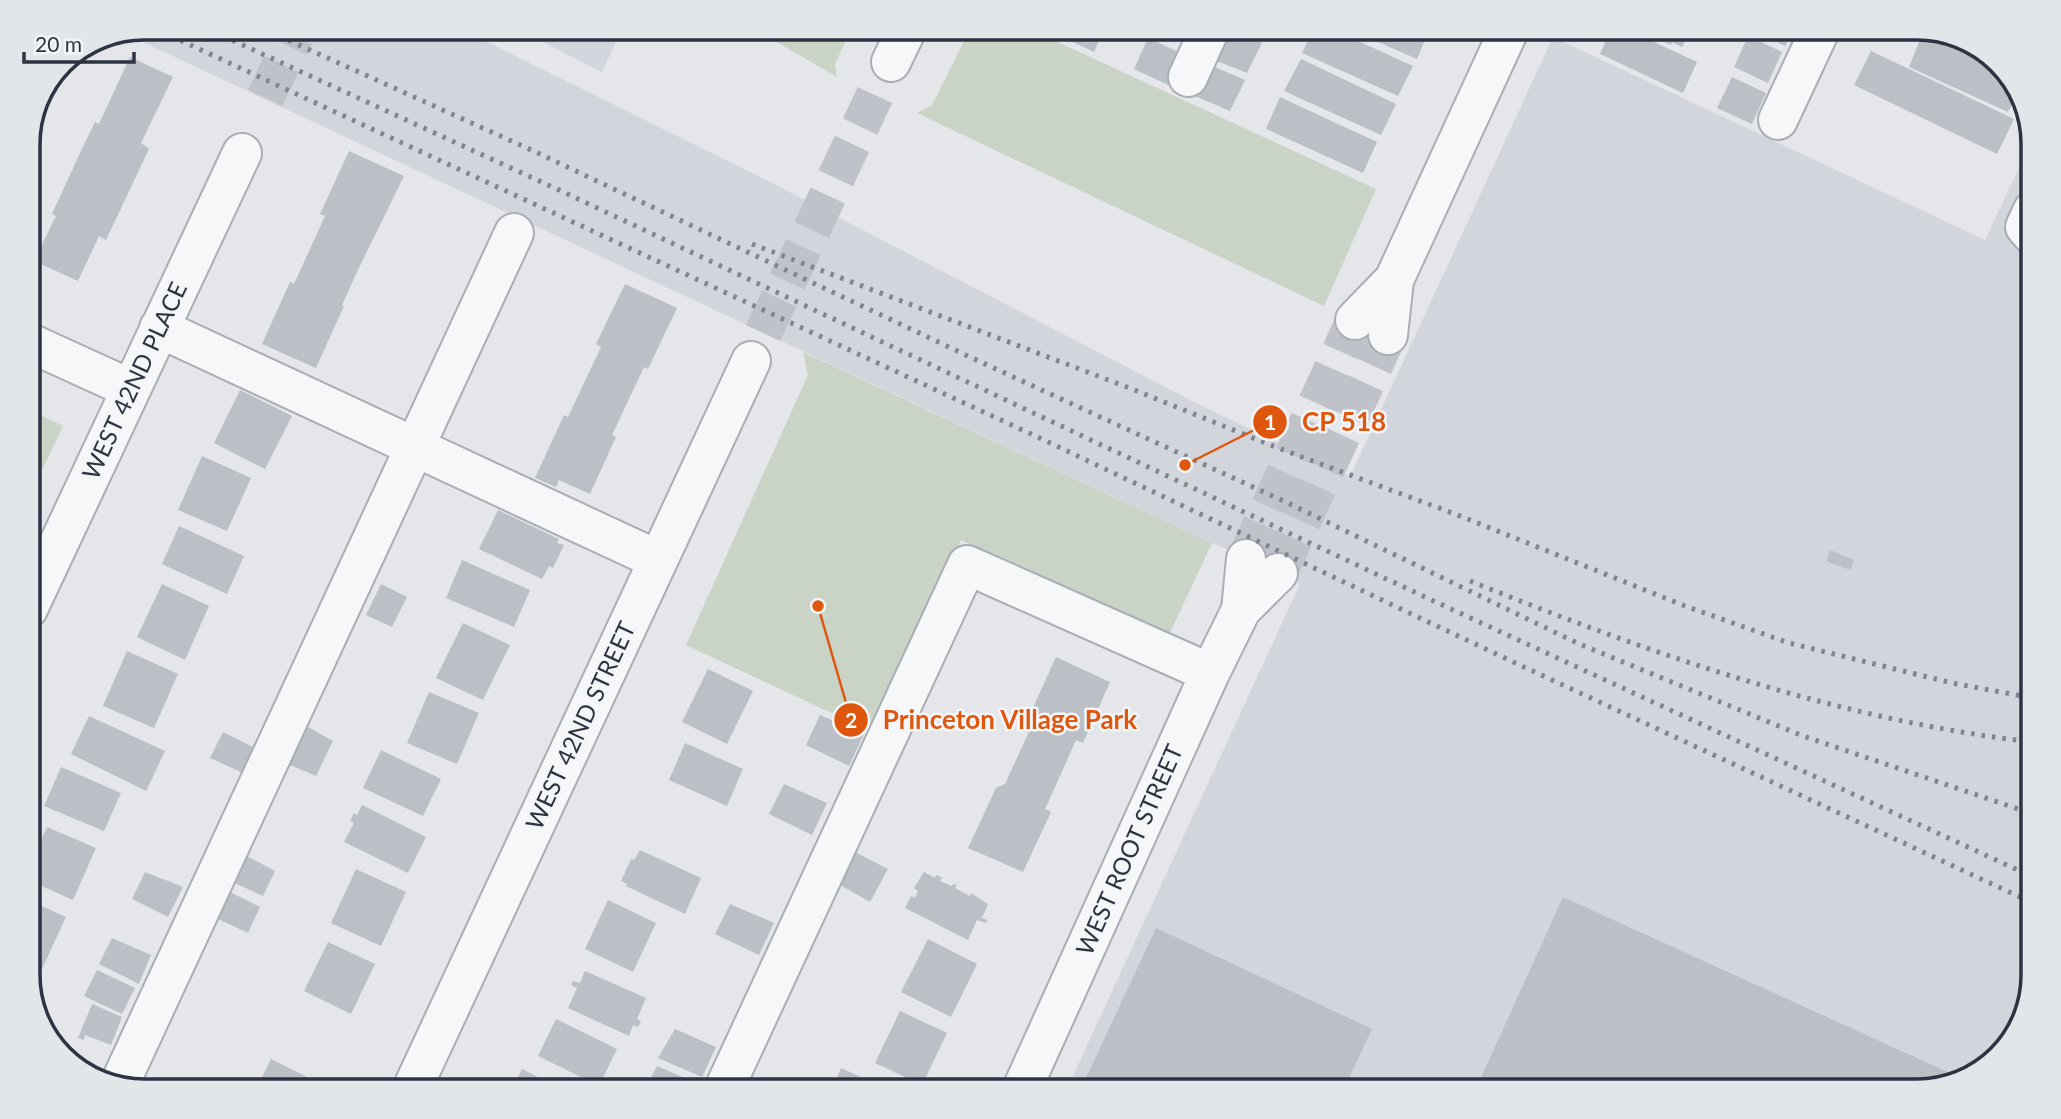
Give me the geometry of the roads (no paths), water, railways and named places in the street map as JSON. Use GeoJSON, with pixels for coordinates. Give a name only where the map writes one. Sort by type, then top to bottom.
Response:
{"type":"FeatureCollection","features":[{"type":"Feature","properties":{"kind":"street"},"geometry":{"type":"LineString","coordinates":[[1188,77],[1205,40]]}},
{"type":"Feature","properties":{"kind":"street"},"geometry":{"type":"LineString","coordinates":[[1372,328],[1504,40]]}},
{"type":"Feature","properties":{"kind":"street"},"geometry":{"type":"LineString","coordinates":[[1778,120],[1816,40]]}},
{"type":"Feature","properties":{"kind":"street","name":"WEST 42ND PLACE"},"geometry":{"type":"LineString","coordinates":[[40,583],[242,153]]}},
{"type":"Feature","properties":{"kind":"street"},"geometry":{"type":"LineString","coordinates":[[123,1077],[514,233]]}},
{"type":"Feature","properties":{"kind":"street"},"geometry":{"type":"LineString","coordinates":[[159,328],[658,560]]}},
{"type":"Feature","properties":{"kind":"street"},"geometry":{"type":"LineString","coordinates":[[40,347],[131,389]]}},
{"type":"Feature","properties":{"kind":"street","name":"WEST 42ND STREET"},"geometry":{"type":"LineString","coordinates":[[417,1079],[751,361]]}},
{"type":"Feature","properties":{"kind":"street"},"geometry":{"type":"LineString","coordinates":[[729,1079],[967,565],[1210,673]]}},
{"type":"Feature","properties":{"kind":"street","name":"WEST ROOT STREET"},"geometry":{"type":"LineString","coordinates":[[1026,1079],[1210,673],[1262,566]]}},
{"type":"Feature","properties":{"kind":"tunnel"},"geometry":{"type":"LineString","coordinates":[[265,98],[293,40]]}},
{"type":"Feature","properties":{"kind":"tunnel"},"geometry":{"type":"LineString","coordinates":[[763,333],[875,95]]}},
{"type":"Feature","properties":{"kind":"tunnel"},"geometry":{"type":"LineString","coordinates":[[1246,559],[1355,320]]}},
{"type":"Feature","properties":{"kind":"tunnel"},"geometry":{"type":"LineString","coordinates":[[1278,573],[1388,335]]}},
{"type":"Feature","properties":{"kind":"railway"},"geometry":{"type":"LineString","coordinates":[[180,40],[1029,433],[1511,661],[2021,897]]}},
{"type":"Feature","properties":{"kind":"railway"},"geometry":{"type":"LineString","coordinates":[[232,40],[559,190],[1425,597],[2021,871]]}},
{"type":"Feature","properties":{"kind":"railway"},"geometry":{"type":"LineString","coordinates":[[288,40],[527,148],[1290,504],[1577,643],[1803,736],[2021,810]]}},
{"type":"Feature","properties":{"kind":"railway"},"geometry":{"type":"LineString","coordinates":[[752,244],[1455,514],[1685,606],[1789,643],[1952,683],[2021,696]]}},
{"type":"Feature","properties":{"kind":"railway"},"geometry":{"type":"LineString","coordinates":[[1470,581],[1607,634],[1746,681],[1888,718],[2021,740]]}},
{"type":"Feature","properties":{"kind":"place","name":"CP 518"},"geometry":{"type":"Point","coordinates":[1185,465]}},
{"type":"Feature","properties":{"kind":"place","name":"Princeton Village Park"},"geometry":{"type":"Point","coordinates":[818,606]}}]}
